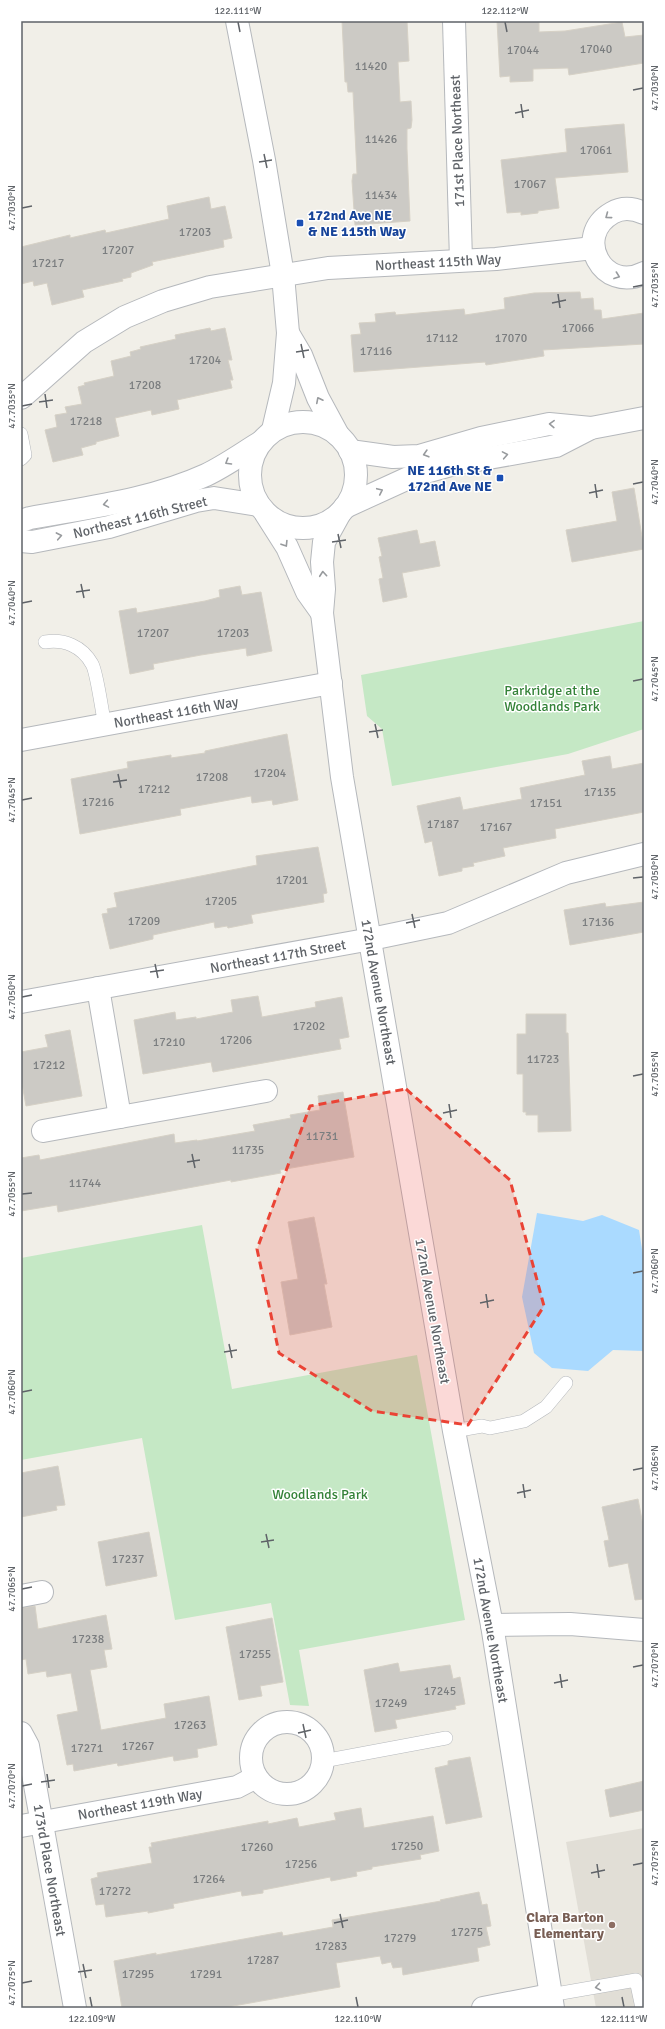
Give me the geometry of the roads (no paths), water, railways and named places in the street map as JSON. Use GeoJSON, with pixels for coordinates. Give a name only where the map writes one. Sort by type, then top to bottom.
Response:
{"type":"FeatureCollection","features":[{"type":"Feature","properties":{"kind":"street"},"geometry":{"type":"LineString","coordinates":[[237,21],[264,160],[283,275],[288,333],[284,383],[267,436],[252,460],[250,480],[253,493],[262,508],[278,522],[299,527],[310,527],[326,522],[343,510],[415,475],[455,464],[556,446],[591,428]]}},
{"type":"Feature","properties":{"kind":"street","name":"171st Place Northeast"},"geometry":{"type":"LineString","coordinates":[[454,21],[461,260]]}},
{"type":"Feature","properties":{"kind":"street"},"geometry":{"type":"LineString","coordinates":[[644,213],[626,208],[617,210],[606,216],[598,225],[594,237],[593,248],[596,258],[603,268],[613,275],[625,278],[637,277],[644,273]]}},
{"type":"Feature","properties":{"kind":"street","name":"Northeast 115th Way"},"geometry":{"type":"LineString","coordinates":[[21,398],[84,342],[125,317],[163,301],[210,287],[328,268],[537,256],[593,248]]}},
{"type":"Feature","properties":{"kind":"street"},"geometry":{"type":"LineString","coordinates":[[288,333],[301,354],[318,398],[344,443],[356,470],[354,490],[343,510]]}},
{"type":"Feature","properties":{"kind":"street"},"geometry":{"type":"LineString","coordinates":[[267,436],[289,424],[306,422],[323,426],[344,443],[392,457],[419,456],[481,438],[549,424],[591,428],[644,418]]}},
{"type":"Feature","properties":{"kind":"street","name":"Northeast 116th Street"},"geometry":{"type":"LineString","coordinates":[[21,521],[30,518],[146,497],[173,488],[208,474],[267,436]]}},
{"type":"Feature","properties":{"kind":"street","name":"Northeast 116th Street"},"geometry":{"type":"LineString","coordinates":[[21,541],[32,542],[109,527],[202,500],[214,498],[262,508]]}},
{"type":"Feature","properties":{"kind":"street","name":"172nd Avenue Northeast"},"geometry":{"type":"LineString","coordinates":[[262,508],[288,547],[307,592],[322,613]]}},
{"type":"Feature","properties":{"kind":"street","name":"172nd Avenue Northeast"},"geometry":{"type":"LineString","coordinates":[[343,510],[324,542],[322,562],[324,589],[322,613],[342,777],[371,939],[454,1431],[492,1625],[552,2002]]}},
{"type":"Feature","properties":{"kind":"street","name":"Northeast 116th Way"},"geometry":{"type":"LineString","coordinates":[[21,740],[331,684]]}},
{"type":"Feature","properties":{"kind":"street","name":"Northeast 117th Street"},"geometry":{"type":"LineString","coordinates":[[21,1002],[371,939],[448,923],[566,873],[644,854]]}},
{"type":"Feature","properties":{"kind":"street"},"geometry":{"type":"LineString","coordinates":[[98,988],[120,1117]]}},
{"type":"Feature","properties":{"kind":"street"},"geometry":{"type":"LineString","coordinates":[[43,1131],[266,1091]]}},
{"type":"Feature","properties":{"kind":"street"},"geometry":{"type":"LineString","coordinates":[[21,1596],[42,1592]]}},
{"type":"Feature","properties":{"kind":"street"},"geometry":{"type":"LineString","coordinates":[[492,1625],[570,1624],[644,1630]]}},
{"type":"Feature","properties":{"kind":"street"},"geometry":{"type":"LineString","coordinates":[[286,1721],[298,1723],[309,1729],[318,1738],[322,1750],[323,1761],[320,1772],[314,1781],[305,1789],[295,1793],[284,1794],[273,1791],[263,1785],[256,1776],[251,1765],[251,1752],[255,1740],[263,1731],[273,1724],[286,1721]]}},
{"type":"Feature","properties":{"kind":"street","name":"173rd Place Northeast"},"geometry":{"type":"LineString","coordinates":[[21,1732],[28,1746],[31,1824],[75,2008]]}},
{"type":"Feature","properties":{"kind":"street","name":"Northeast 119th Way"},"geometry":{"type":"LineString","coordinates":[[31,1824],[237,1787],[256,1776]]}},
{"type":"Feature","properties":{"kind":"street"},"geometry":{"type":"LineString","coordinates":[[483,2008],[552,2002]]}},
{"type":"Feature","properties":{"kind":"lane"},"geometry":{"type":"LineString","coordinates":[[21,434],[25,455],[21,459]]}},
{"type":"Feature","properties":{"kind":"lane"},"geometry":{"type":"LineString","coordinates":[[45,642],[56,640],[75,645],[93,664],[104,725]]}},
{"type":"Feature","properties":{"kind":"lane"},"geometry":{"type":"LineString","coordinates":[[454,1431],[482,1426],[490,1428],[524,1421],[546,1407],[566,1383]]}},
{"type":"Feature","properties":{"kind":"lane"},"geometry":{"type":"LineString","coordinates":[[323,1761],[446,1738]]}},
{"type":"Feature","properties":{"kind":"lane"},"geometry":{"type":"LineString","coordinates":[[552,2002],[636,1980],[642,2008]]}},
{"type":"Feature","properties":{"kind":"water"},"geometry":{"type":"Polygon","coordinates":[[[537,1213],[583,1221],[602,1215],[639,1230],[644,1262],[644,1351],[613,1350],[588,1371],[552,1368],[534,1353],[522,1297],[537,1213]]]}},
{"type":"Feature","properties":{"kind":"place","name":"172nd Ave NE & NE 115th Way"},"geometry":{"type":"Point","coordinates":[300,223]}},
{"type":"Feature","properties":{"kind":"place","name":"NE 116th St & 172nd Ave NE"},"geometry":{"type":"Point","coordinates":[500,478]}},
{"type":"Feature","properties":{"kind":"place","name":"Clara Barton Elementary"},"geometry":{"type":"Point","coordinates":[612,1925]}},
{"type":"Feature","properties":{"kind":"park label","name":"Parkridge at the Woodlands Park"},"geometry":{"type":"Point","coordinates":[552,698]}},
{"type":"Feature","properties":{"kind":"park label","name":"Woodlands Park"},"geometry":{"type":"Point","coordinates":[320,1494]}}]}
